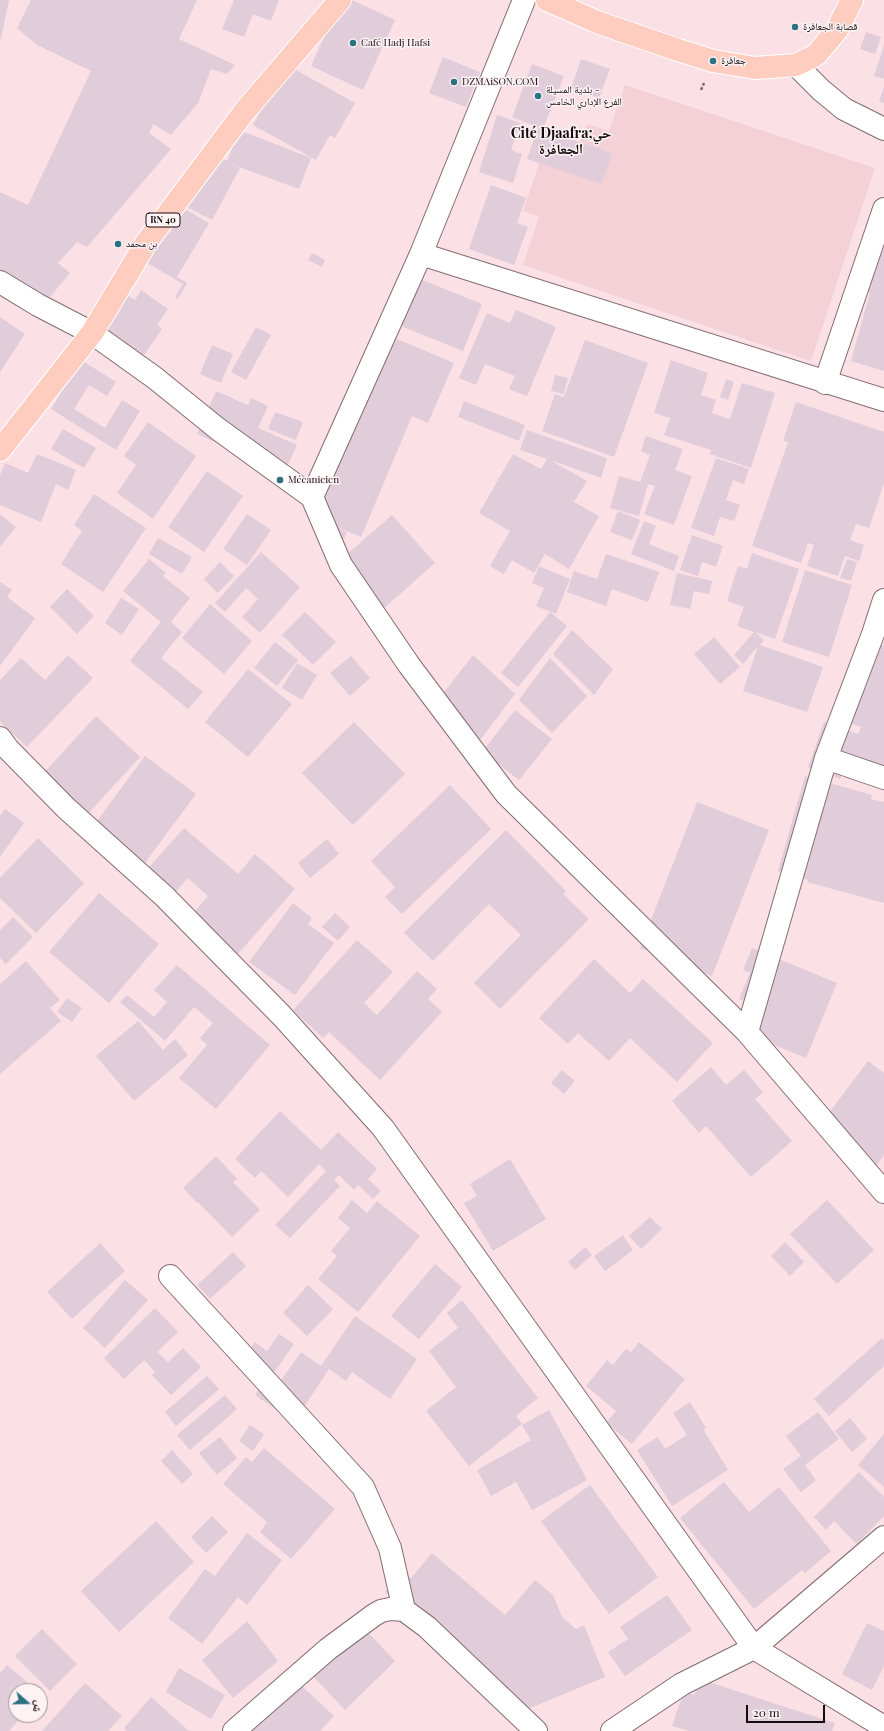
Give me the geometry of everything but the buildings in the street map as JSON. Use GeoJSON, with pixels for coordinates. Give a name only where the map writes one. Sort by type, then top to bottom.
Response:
{"type":"FeatureCollection","features":[{"type":"Feature","properties":{"kind":"main road","name":"RN 40"},"geometry":{"type":"LineString","coordinates":[[0,450],[92,332],[146,243],[244,112],[340,0]]}},
{"type":"Feature","properties":{"kind":"main road"},"geometry":{"type":"LineString","coordinates":[[547,0],[597,22],[713,60],[755,68],[796,65],[816,55],[837,30],[852,0]]}},
{"type":"Feature","properties":{"kind":"street"},"geometry":{"type":"LineString","coordinates":[[312,497],[421,254],[524,0]]}},
{"type":"Feature","properties":{"kind":"street"},"geometry":{"type":"LineString","coordinates":[[796,65],[821,90],[844,109],[884,129]]}},
{"type":"Feature","properties":{"kind":"street"},"geometry":{"type":"LineString","coordinates":[[825,383],[884,209]]}},
{"type":"Feature","properties":{"kind":"street"},"geometry":{"type":"LineString","coordinates":[[421,254],[825,383],[884,400]]}},
{"type":"Feature","properties":{"kind":"street"},"geometry":{"type":"LineString","coordinates":[[0,282],[38,305],[92,332],[155,378],[218,429],[312,497],[341,565],[409,665],[506,794],[747,1032],[884,1192]]}},
{"type":"Feature","properties":{"kind":"street"},"geometry":{"type":"LineString","coordinates":[[747,1032],[826,758],[873,634],[884,600]]}},
{"type":"Feature","properties":{"kind":"street"},"geometry":{"type":"LineString","coordinates":[[0,738],[8,749],[61,802],[164,896],[282,1016],[383,1128],[754,1648],[884,1727]]}},
{"type":"Feature","properties":{"kind":"street"},"geometry":{"type":"LineString","coordinates":[[826,758],[884,778]]}},
{"type":"Feature","properties":{"kind":"street"},"geometry":{"type":"LineString","coordinates":[[170,1276],[363,1487],[390,1548],[404,1610]]}},
{"type":"Feature","properties":{"kind":"street"},"geometry":{"type":"LineString","coordinates":[[616,1730],[682,1684],[754,1648],[884,1537]]}},
{"type":"Feature","properties":{"kind":"street"},"geometry":{"type":"LineString","coordinates":[[234,1731],[328,1649],[374,1615],[390,1609],[404,1610],[427,1627],[536,1731]]}},
{"type":"Feature","properties":{"kind":"shaded area"},"geometry":{"type":"Polygon","coordinates":[[[625,85],[875,168],[811,361],[523,265],[539,217],[523,211],[548,137],[578,147],[587,124],[609,131],[625,85]]]}},
{"type":"Feature","properties":{"kind":"place","name":"قصابة الجعافرة"},"geometry":{"type":"Point","coordinates":[795,27]}},
{"type":"Feature","properties":{"kind":"place","name":"Café Hadj Hafsi"},"geometry":{"type":"Point","coordinates":[353,43]}},
{"type":"Feature","properties":{"kind":"place","name":"جعافرة"},"geometry":{"type":"Point","coordinates":[713,61]}},
{"type":"Feature","properties":{"kind":"place","name":"DZMAiSON.COM"},"geometry":{"type":"Point","coordinates":[454,82]}},
{"type":"Feature","properties":{"kind":"place","name":"بلدية المسيلة - الفرع الإداري الخامس"},"geometry":{"type":"Point","coordinates":[538,96]}},
{"type":"Feature","properties":{"kind":"place","name":"بن محمد"},"geometry":{"type":"Point","coordinates":[118,244]}},
{"type":"Feature","properties":{"kind":"place","name":"Mécanicien"},"geometry":{"type":"Point","coordinates":[280,480]}},
{"type":"Feature","properties":{"kind":"district","name":"Cité Djaafra;حي الجعافرة"},"geometry":{"type":"Point","coordinates":[561,142]}}]}
